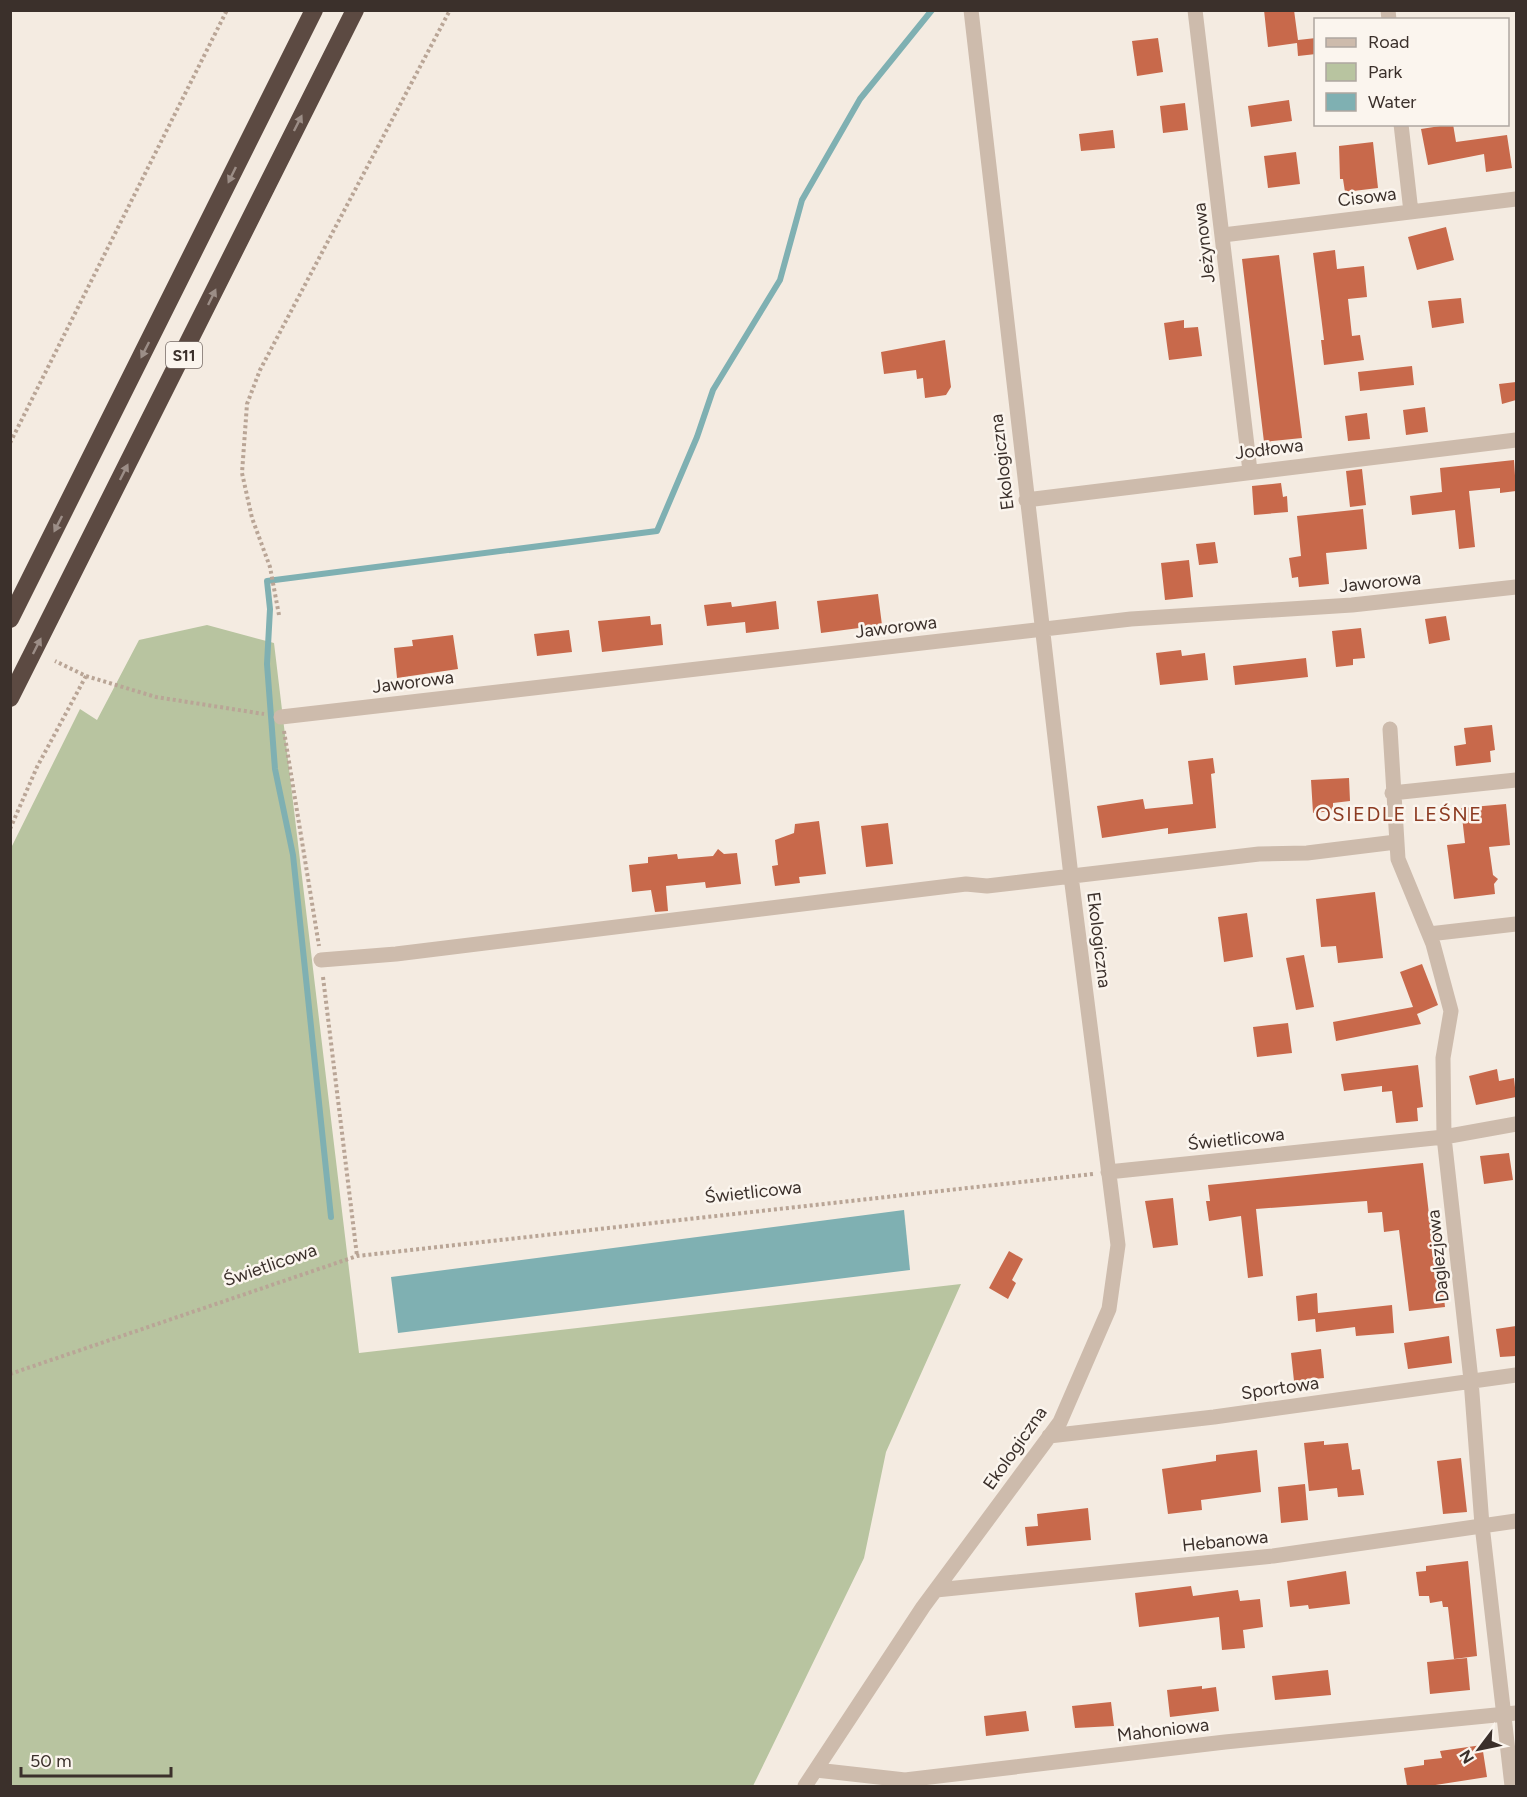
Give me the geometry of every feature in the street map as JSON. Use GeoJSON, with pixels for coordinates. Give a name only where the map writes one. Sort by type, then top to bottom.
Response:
{"type":"FeatureCollection","features":[{"type":"Feature","properties":{"kind":"highway","name":"S11"},"geometry":{"type":"LineString","coordinates":[[10,619],[314,10]]}},
{"type":"Feature","properties":{"kind":"highway","name":"S11"},"geometry":{"type":"LineString","coordinates":[[10,698],[355,10]]}},
{"type":"Feature","properties":{"kind":"street","name":"Ekologiczna"},"geometry":{"type":"LineString","coordinates":[[805,1786],[936,1590],[1060,1422],[1109,1309],[1118,1245],[1026,500],[971,10]]}},
{"type":"Feature","properties":{"kind":"street","name":"Jeżynowa"},"geometry":{"type":"LineString","coordinates":[[1195,10],[1250,471]]}},
{"type":"Feature","properties":{"kind":"street"},"geometry":{"type":"LineString","coordinates":[[1401,126],[1411,212]]}},
{"type":"Feature","properties":{"kind":"street","name":"Cisowa"},"geometry":{"type":"LineString","coordinates":[[1223,235],[1516,199]]}},
{"type":"Feature","properties":{"kind":"street","name":"Jodłowa"},"geometry":{"type":"LineString","coordinates":[[1026,500],[1516,440]]}},
{"type":"Feature","properties":{"kind":"street","name":"Jaworowa"},"geometry":{"type":"LineString","coordinates":[[281,717],[1131,619],[1352,605],[1516,587]]}},
{"type":"Feature","properties":{"kind":"street","name":"Daglezjowa"},"geometry":{"type":"LineString","coordinates":[[1390,729],[1392,793],[1398,859],[1429,934],[1451,1011],[1443,1058],[1444,1137],[1471,1380],[1482,1525],[1510,1714],[1512,1786]]}},
{"type":"Feature","properties":{"kind":"street"},"geometry":{"type":"LineString","coordinates":[[1392,793],[1516,780]]}},
{"type":"Feature","properties":{"kind":"street"},"geometry":{"type":"LineString","coordinates":[[321,960],[408,952],[966,885],[987,885],[1259,854],[1307,854],[1396,842]]}},
{"type":"Feature","properties":{"kind":"street"},"geometry":{"type":"LineString","coordinates":[[1429,934],[1516,924]]}},
{"type":"Feature","properties":{"kind":"street","name":"Świetlicowa"},"geometry":{"type":"LineString","coordinates":[[1108,1172],[1444,1137],[1516,1124]]}},
{"type":"Feature","properties":{"kind":"street","name":"Sportowa"},"geometry":{"type":"LineString","coordinates":[[1049,1436],[1214,1417],[1516,1375]]}},
{"type":"Feature","properties":{"kind":"street","name":"Hebanowa"},"geometry":{"type":"LineString","coordinates":[[936,1590],[1273,1556],[1516,1521]]}},
{"type":"Feature","properties":{"kind":"street","name":"Mahoniowa"},"geometry":{"type":"LineString","coordinates":[[816,1770],[904,1780],[1225,1742],[1510,1714]]}},
{"type":"Feature","properties":{"kind":"path"},"geometry":{"type":"LineString","coordinates":[[279,615],[270,567],[252,518],[242,473],[247,404],[260,370],[450,10]]}},
{"type":"Feature","properties":{"kind":"path"},"geometry":{"type":"LineString","coordinates":[[10,443],[226,11]]}},
{"type":"Feature","properties":{"kind":"path"},"geometry":{"type":"LineString","coordinates":[[55,661],[86,676],[156,697],[257,713]]}},
{"type":"Feature","properties":{"kind":"path"},"geometry":{"type":"LineString","coordinates":[[10,829],[37,766],[86,676]]}},
{"type":"Feature","properties":{"kind":"path"},"geometry":{"type":"LineString","coordinates":[[281,717],[321,960],[357,1256]]}},
{"type":"Feature","properties":{"kind":"path","name":"Świetlicowa"},"geometry":{"type":"LineString","coordinates":[[10,1374],[357,1256],[1108,1172]]}},
{"type":"Feature","properties":{"kind":"green space"},"geometry":{"type":"Polygon","coordinates":[[[207,625],[274,643],[359,1353],[961,1284],[886,1452],[864,1558],[753,1786],[11,1786],[10,850],[80,709],[97,720],[139,640],[207,625]]]}},
{"type":"Feature","properties":{"kind":"water"},"geometry":{"type":"Polygon","coordinates":[[[904,1210],[910,1270],[398,1333],[391,1277],[904,1210]]]}},
{"type":"Feature","properties":{"kind":"building"},"geometry":{"type":"Polygon","coordinates":[[[1264,10],[1294,10],[1298,40],[1314,38],[1314,54],[1298,56],[1297,43],[1268,47],[1264,10]]]}},
{"type":"Feature","properties":{"kind":"building"},"geometry":{"type":"Polygon","coordinates":[[[1158,38],[1163,72],[1137,76],[1132,41],[1158,38]]]}},
{"type":"Feature","properties":{"kind":"building"},"geometry":{"type":"Polygon","coordinates":[[[1289,100],[1292,121],[1251,127],[1248,106],[1289,100]]]}},
{"type":"Feature","properties":{"kind":"building"},"geometry":{"type":"Polygon","coordinates":[[[1185,103],[1188,130],[1163,133],[1160,106],[1185,103]]]}},
{"type":"Feature","properties":{"kind":"building"},"geometry":{"type":"Polygon","coordinates":[[[1453,126],[1456,142],[1507,135],[1512,168],[1486,172],[1484,154],[1428,165],[1421,129],[1453,126]]]}},
{"type":"Feature","properties":{"kind":"building"},"geometry":{"type":"Polygon","coordinates":[[[1113,130],[1115,148],[1081,151],[1079,134],[1113,130]]]}},
{"type":"Feature","properties":{"kind":"building"},"geometry":{"type":"Polygon","coordinates":[[[1373,142],[1378,188],[1345,192],[1343,179],[1340,179],[1339,146],[1373,142]]]}},
{"type":"Feature","properties":{"kind":"building"},"geometry":{"type":"Polygon","coordinates":[[[1296,152],[1300,184],[1268,188],[1264,156],[1296,152]]]}},
{"type":"Feature","properties":{"kind":"building"},"geometry":{"type":"Polygon","coordinates":[[[1446,227],[1454,260],[1417,270],[1408,237],[1446,227]]]}},
{"type":"Feature","properties":{"kind":"building"},"geometry":{"type":"Polygon","coordinates":[[[1335,250],[1337,269],[1364,266],[1367,297],[1348,299],[1352,336],[1360,335],[1364,360],[1324,365],[1321,340],[1324,340],[1313,253],[1335,250]]]}},
{"type":"Feature","properties":{"kind":"building"},"geometry":{"type":"Polygon","coordinates":[[[1279,255],[1302,438],[1264,442],[1242,259],[1279,255]]]}},
{"type":"Feature","properties":{"kind":"building"},"geometry":{"type":"Polygon","coordinates":[[[1461,298],[1464,323],[1432,328],[1428,301],[1461,298]]]}},
{"type":"Feature","properties":{"kind":"building"},"geometry":{"type":"Polygon","coordinates":[[[1184,320],[1184,328],[1198,327],[1202,356],[1169,360],[1164,323],[1184,320]]]}},
{"type":"Feature","properties":{"kind":"building"},"geometry":{"type":"Polygon","coordinates":[[[945,340],[951,387],[946,395],[925,398],[923,378],[917,379],[916,370],[884,374],[881,352],[945,340]]]}},
{"type":"Feature","properties":{"kind":"building"},"geometry":{"type":"Polygon","coordinates":[[[1412,366],[1414,385],[1360,391],[1358,372],[1412,366]]]}},
{"type":"Feature","properties":{"kind":"building"},"geometry":{"type":"Polygon","coordinates":[[[1516,382],[1516,400],[1502,404],[1499,384],[1516,382]]]}},
{"type":"Feature","properties":{"kind":"building"},"geometry":{"type":"Polygon","coordinates":[[[1425,407],[1428,432],[1406,435],[1403,410],[1425,407]]]}},
{"type":"Feature","properties":{"kind":"building"},"geometry":{"type":"Polygon","coordinates":[[[1367,413],[1370,439],[1348,441],[1345,416],[1367,413]]]}},
{"type":"Feature","properties":{"kind":"building"},"geometry":{"type":"Polygon","coordinates":[[[1514,460],[1516,491],[1500,493],[1500,488],[1469,491],[1475,547],[1459,549],[1455,510],[1412,515],[1410,496],[1442,492],[1440,468],[1514,460]]]}},
{"type":"Feature","properties":{"kind":"building"},"geometry":{"type":"Polygon","coordinates":[[[1362,469],[1366,505],[1350,507],[1346,471],[1362,469]]]}},
{"type":"Feature","properties":{"kind":"building"},"geometry":{"type":"Polygon","coordinates":[[[1281,483],[1283,497],[1287,496],[1288,512],[1254,515],[1252,486],[1281,483]]]}},
{"type":"Feature","properties":{"kind":"building"},"geometry":{"type":"Polygon","coordinates":[[[1363,509],[1367,549],[1326,553],[1329,584],[1299,587],[1298,577],[1292,578],[1289,558],[1301,556],[1297,516],[1363,509]]]}},
{"type":"Feature","properties":{"kind":"building"},"geometry":{"type":"Polygon","coordinates":[[[1215,542],[1218,563],[1199,565],[1196,544],[1215,542]]]}},
{"type":"Feature","properties":{"kind":"building"},"geometry":{"type":"Polygon","coordinates":[[[1189,560],[1193,597],[1165,600],[1161,563],[1189,560]]]}},
{"type":"Feature","properties":{"kind":"building"},"geometry":{"type":"Polygon","coordinates":[[[878,594],[882,625],[821,633],[817,601],[878,594]]]}},
{"type":"Feature","properties":{"kind":"building"},"geometry":{"type":"Polygon","coordinates":[[[776,601],[779,629],[746,633],[745,622],[707,626],[704,605],[731,602],[732,607],[776,601]]]}},
{"type":"Feature","properties":{"kind":"building"},"geometry":{"type":"Polygon","coordinates":[[[650,616],[651,625],[661,624],[663,645],[602,652],[598,621],[650,616]]]}},
{"type":"Feature","properties":{"kind":"building"},"geometry":{"type":"Polygon","coordinates":[[[1446,616],[1450,640],[1429,644],[1425,619],[1446,616]]]}},
{"type":"Feature","properties":{"kind":"building"},"geometry":{"type":"Polygon","coordinates":[[[1361,628],[1365,658],[1353,659],[1353,665],[1336,667],[1332,631],[1361,628]]]}},
{"type":"Feature","properties":{"kind":"building"},"geometry":{"type":"Polygon","coordinates":[[[569,630],[572,652],[537,656],[534,634],[569,630]]]}},
{"type":"Feature","properties":{"kind":"building"},"geometry":{"type":"Polygon","coordinates":[[[453,635],[458,669],[397,678],[394,648],[413,646],[412,640],[453,635]]]}},
{"type":"Feature","properties":{"kind":"building"},"geometry":{"type":"Polygon","coordinates":[[[1181,650],[1182,656],[1205,653],[1208,680],[1160,685],[1156,653],[1181,650]]]}},
{"type":"Feature","properties":{"kind":"building"},"geometry":{"type":"Polygon","coordinates":[[[1306,658],[1308,677],[1235,685],[1233,666],[1306,658]]]}},
{"type":"Feature","properties":{"kind":"building"},"geometry":{"type":"Polygon","coordinates":[[[1492,725],[1495,750],[1490,751],[1491,762],[1456,766],[1454,746],[1466,744],[1464,728],[1492,725]]]}},
{"type":"Feature","properties":{"kind":"building"},"geometry":{"type":"Polygon","coordinates":[[[1213,758],[1215,773],[1211,774],[1216,828],[1168,834],[1168,828],[1102,838],[1097,806],[1143,799],[1145,809],[1193,804],[1188,761],[1213,758]]]}},
{"type":"Feature","properties":{"kind":"building"},"geometry":{"type":"Polygon","coordinates":[[[1349,778],[1350,801],[1333,803],[1333,811],[1313,813],[1311,780],[1349,778]]]}},
{"type":"Feature","properties":{"kind":"building"},"geometry":{"type":"Polygon","coordinates":[[[1506,804],[1510,845],[1489,847],[1493,875],[1498,879],[1494,884],[1495,894],[1454,899],[1447,845],[1465,843],[1461,808],[1506,804]]]}},
{"type":"Feature","properties":{"kind":"building"},"geometry":{"type":"Polygon","coordinates":[[[819,821],[826,874],[799,877],[800,883],[775,886],[772,866],[778,865],[775,840],[794,833],[795,824],[819,821]]]}},
{"type":"Feature","properties":{"kind":"building"},"geometry":{"type":"Polygon","coordinates":[[[888,823],[893,864],[866,867],[861,826],[888,823]]]}},
{"type":"Feature","properties":{"kind":"building"},"geometry":{"type":"Polygon","coordinates":[[[718,849],[724,854],[737,853],[741,884],[706,888],[705,882],[666,886],[668,911],[655,912],[651,890],[632,892],[629,865],[648,863],[648,857],[677,854],[678,859],[713,856],[718,849]]]}},
{"type":"Feature","properties":{"kind":"building"},"geometry":{"type":"Polygon","coordinates":[[[1375,892],[1383,958],[1338,963],[1336,946],[1321,947],[1316,899],[1375,892]]]}},
{"type":"Feature","properties":{"kind":"building"},"geometry":{"type":"Polygon","coordinates":[[[1247,913],[1253,957],[1224,962],[1218,917],[1247,913]]]}},
{"type":"Feature","properties":{"kind":"building"},"geometry":{"type":"Polygon","coordinates":[[[1304,955],[1314,1007],[1296,1010],[1286,958],[1304,955]]]}},
{"type":"Feature","properties":{"kind":"building"},"geometry":{"type":"Polygon","coordinates":[[[1422,964],[1438,1005],[1417,1014],[1421,1024],[1336,1041],[1333,1022],[1413,1007],[1400,972],[1422,964]]]}},
{"type":"Feature","properties":{"kind":"building"},"geometry":{"type":"Polygon","coordinates":[[[1288,1023],[1292,1053],[1257,1057],[1253,1027],[1288,1023]]]}},
{"type":"Feature","properties":{"kind":"building"},"geometry":{"type":"Polygon","coordinates":[[[1418,1065],[1423,1107],[1417,1108],[1418,1121],[1396,1123],[1392,1091],[1382,1092],[1382,1086],[1344,1091],[1341,1074],[1418,1065]]]}},
{"type":"Feature","properties":{"kind":"building"},"geometry":{"type":"Polygon","coordinates":[[[1497,1069],[1499,1081],[1514,1078],[1516,1097],[1476,1105],[1469,1076],[1497,1069]]]}},
{"type":"Feature","properties":{"kind":"building"},"geometry":{"type":"Polygon","coordinates":[[[1509,1153],[1513,1180],[1484,1184],[1480,1156],[1509,1153]]]}},
{"type":"Feature","properties":{"kind":"building"},"geometry":{"type":"Polygon","coordinates":[[[1423,1163],[1430,1223],[1436,1222],[1445,1307],[1409,1311],[1399,1230],[1384,1232],[1382,1212],[1368,1213],[1367,1201],[1256,1209],[1263,1276],[1248,1278],[1241,1216],[1209,1221],[1206,1201],[1210,1201],[1208,1185],[1423,1163]]]}},
{"type":"Feature","properties":{"kind":"building"},"geometry":{"type":"Polygon","coordinates":[[[1173,1198],[1178,1245],[1153,1248],[1145,1201],[1173,1198]]]}},
{"type":"Feature","properties":{"kind":"building"},"geometry":{"type":"Polygon","coordinates":[[[1009,1251],[1023,1259],[1012,1280],[1016,1283],[1008,1299],[989,1288],[1009,1251]]]}},
{"type":"Feature","properties":{"kind":"building"},"geometry":{"type":"Polygon","coordinates":[[[1317,1293],[1318,1313],[1392,1305],[1394,1333],[1356,1336],[1355,1327],[1316,1332],[1315,1319],[1298,1321],[1296,1296],[1317,1293]]]}},
{"type":"Feature","properties":{"kind":"building"},"geometry":{"type":"Polygon","coordinates":[[[1516,1326],[1516,1356],[1500,1357],[1496,1329],[1516,1326]]]}},
{"type":"Feature","properties":{"kind":"building"},"geometry":{"type":"Polygon","coordinates":[[[1449,1336],[1452,1363],[1408,1369],[1404,1343],[1449,1336]]]}},
{"type":"Feature","properties":{"kind":"building"},"geometry":{"type":"Polygon","coordinates":[[[1321,1349],[1324,1378],[1294,1381],[1291,1353],[1321,1349]]]}},
{"type":"Feature","properties":{"kind":"building"},"geometry":{"type":"Polygon","coordinates":[[[1324,1441],[1324,1445],[1348,1443],[1352,1470],[1360,1469],[1364,1495],[1338,1497],[1337,1488],[1309,1491],[1304,1443],[1324,1441]]]}},
{"type":"Feature","properties":{"kind":"building"},"geometry":{"type":"Polygon","coordinates":[[[1257,1450],[1261,1492],[1201,1500],[1202,1510],[1168,1514],[1162,1469],[1216,1461],[1216,1455],[1257,1450]]]}},
{"type":"Feature","properties":{"kind":"building"},"geometry":{"type":"Polygon","coordinates":[[[1461,1458],[1467,1512],[1443,1514],[1437,1461],[1461,1458]]]}},
{"type":"Feature","properties":{"kind":"building"},"geometry":{"type":"Polygon","coordinates":[[[1305,1484],[1308,1520],[1281,1523],[1278,1487],[1305,1484]]]}},
{"type":"Feature","properties":{"kind":"building"},"geometry":{"type":"Polygon","coordinates":[[[1088,1508],[1091,1540],[1027,1546],[1025,1527],[1038,1526],[1037,1514],[1088,1508]]]}},
{"type":"Feature","properties":{"kind":"building"},"geometry":{"type":"Polygon","coordinates":[[[1468,1561],[1477,1656],[1454,1659],[1448,1607],[1443,1607],[1442,1601],[1430,1603],[1429,1596],[1419,1596],[1416,1572],[1426,1571],[1426,1566],[1468,1561]]]}},
{"type":"Feature","properties":{"kind":"building"},"geometry":{"type":"Polygon","coordinates":[[[1346,1571],[1350,1604],[1309,1609],[1308,1605],[1290,1607],[1287,1581],[1346,1571]]]}},
{"type":"Feature","properties":{"kind":"building"},"geometry":{"type":"Polygon","coordinates":[[[1191,1586],[1193,1596],[1238,1590],[1240,1601],[1260,1599],[1263,1627],[1243,1630],[1245,1648],[1222,1650],[1219,1617],[1139,1627],[1135,1593],[1191,1586]]]}},
{"type":"Feature","properties":{"kind":"building"},"geometry":{"type":"Polygon","coordinates":[[[1467,1658],[1470,1690],[1430,1694],[1427,1662],[1467,1658]]]}},
{"type":"Feature","properties":{"kind":"building"},"geometry":{"type":"Polygon","coordinates":[[[1328,1670],[1331,1695],[1275,1700],[1272,1676],[1328,1670]]]}},
{"type":"Feature","properties":{"kind":"building"},"geometry":{"type":"Polygon","coordinates":[[[1202,1686],[1202,1689],[1216,1687],[1219,1711],[1170,1717],[1167,1690],[1202,1686]]]}},
{"type":"Feature","properties":{"kind":"building"},"geometry":{"type":"Polygon","coordinates":[[[1111,1702],[1114,1726],[1075,1728],[1072,1706],[1111,1702]]]}},
{"type":"Feature","properties":{"kind":"building"},"geometry":{"type":"Polygon","coordinates":[[[1026,1711],[1029,1731],[986,1736],[984,1716],[1026,1711]]]}},
{"type":"Feature","properties":{"kind":"building"},"geometry":{"type":"Polygon","coordinates":[[[1482,1745],[1487,1777],[1429,1786],[1407,1786],[1404,1768],[1424,1765],[1424,1760],[1442,1758],[1440,1751],[1482,1745]]]}},
{"type":"Feature","properties":{"kind":"waterway"},"geometry":{"type":"LineString","coordinates":[[331,1217],[293,855],[275,769],[267,664],[270,609],[267,581],[657,531],[697,437],[713,390],[780,280],[802,200],[860,99],[932,10]]}},
{"type":"Feature","properties":{"kind":"district","name":"OSIEDLE LEŚNE"},"geometry":{"type":"Point","coordinates":[1399,814]}}]}
